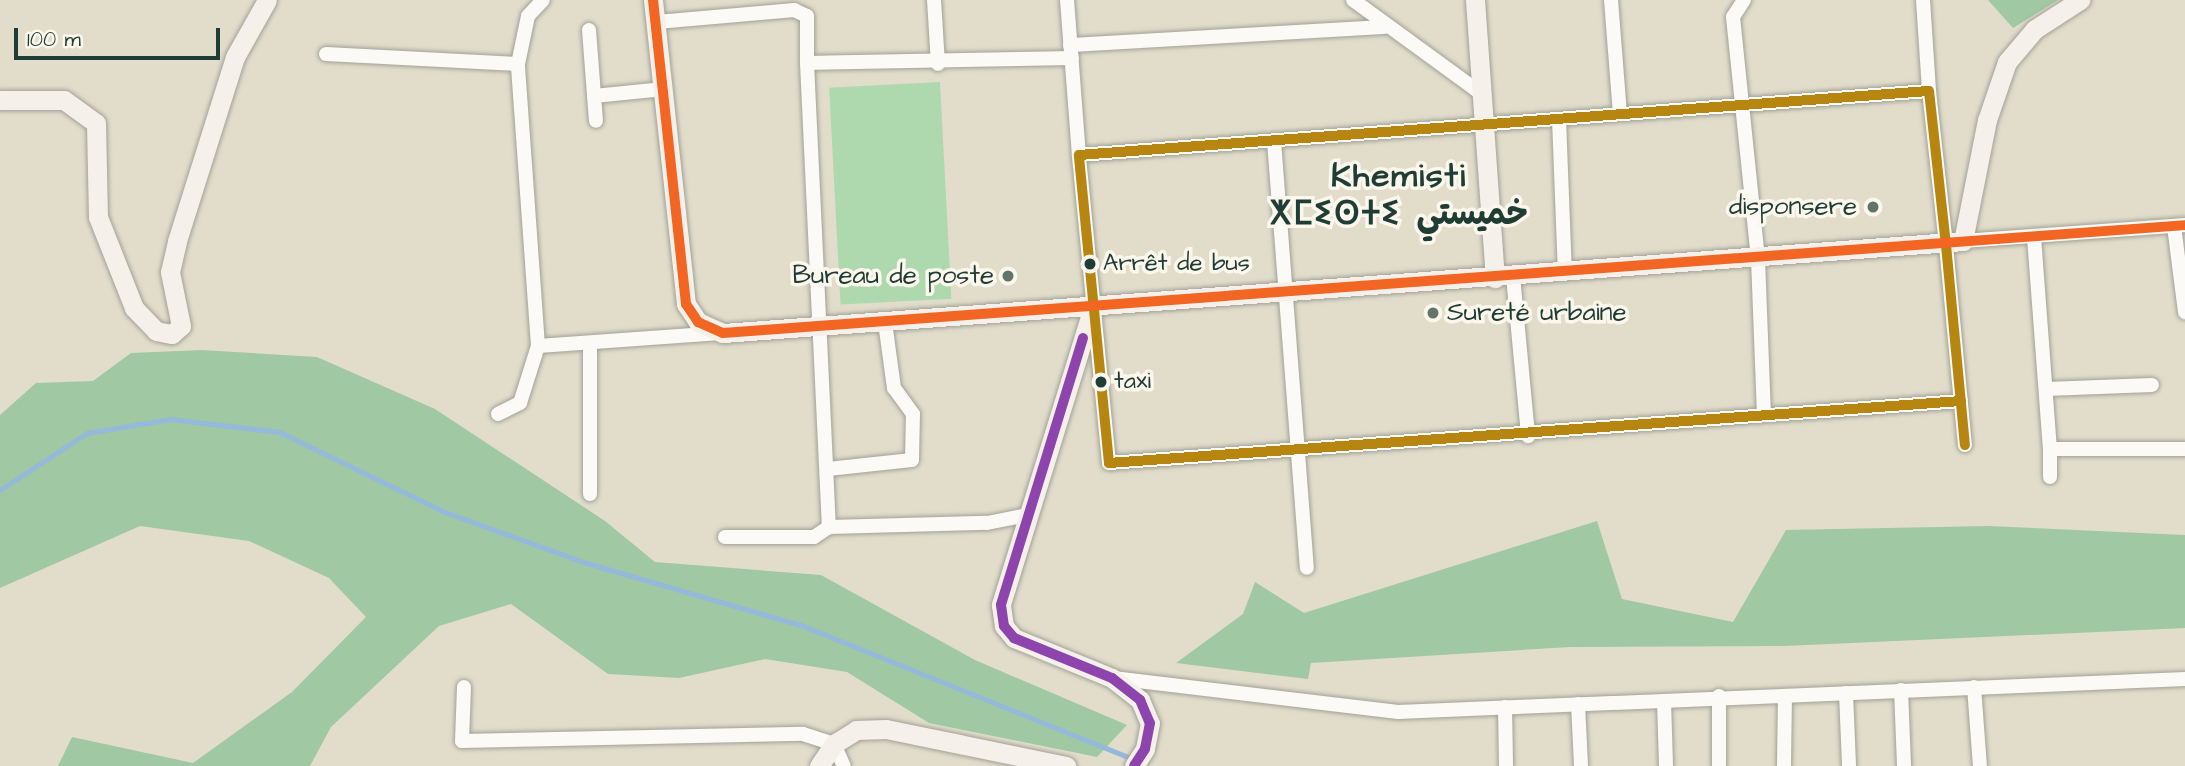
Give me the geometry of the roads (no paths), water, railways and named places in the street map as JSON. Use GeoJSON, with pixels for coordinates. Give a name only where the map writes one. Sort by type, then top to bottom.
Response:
{"type":"FeatureCollection","features":[{"type":"Feature","properties":{"kind":"main road"},"geometry":{"type":"LineString","coordinates":[[0,100],[64,100],[96,123],[98,217],[134,308],[156,331],[172,334],[181,326],[170,272],[177,241],[234,57],[267,0]]}},
{"type":"Feature","properties":{"kind":"main road"},"geometry":{"type":"LineString","coordinates":[[653,0],[686,304],[698,322],[723,333],[1954,243],[1987,120],[2007,62],[2035,29],[2080,0]]}},
{"type":"Feature","properties":{"kind":"main road"},"geometry":{"type":"LineString","coordinates":[[1475,0],[1484,125],[1504,277]]}},
{"type":"Feature","properties":{"kind":"main road"},"geometry":{"type":"LineString","coordinates":[[1093,307],[1001,605],[1004,626],[1014,638],[1112,678],[1140,699],[1150,723],[1145,750],[1134,766]]}},
{"type":"Feature","properties":{"kind":"main road"},"geometry":{"type":"LineString","coordinates":[[819,766],[834,744],[856,730],[886,729],[1066,766]]}},
{"type":"Feature","properties":{"kind":"street"},"geometry":{"type":"LineString","coordinates":[[498,414],[520,403],[538,346],[518,64],[528,16],[543,0]]}},
{"type":"Feature","properties":{"kind":"street"},"geometry":{"type":"LineString","coordinates":[[934,0],[938,64]]}},
{"type":"Feature","properties":{"kind":"street"},"geometry":{"type":"LineString","coordinates":[[1067,0],[1109,463],[1528,436],[1961,401]]}},
{"type":"Feature","properties":{"kind":"street"},"geometry":{"type":"LineString","coordinates":[[1353,0],[1384,27],[1482,94]]}},
{"type":"Feature","properties":{"kind":"street"},"geometry":{"type":"LineString","coordinates":[[1611,0],[1620,114]]}},
{"type":"Feature","properties":{"kind":"street"},"geometry":{"type":"LineString","coordinates":[[1744,0],[1733,17],[1758,258],[1764,415]]}},
{"type":"Feature","properties":{"kind":"street"},"geometry":{"type":"LineString","coordinates":[[1923,0],[1929,91],[1954,243],[1965,445]]}},
{"type":"Feature","properties":{"kind":"street"},"geometry":{"type":"LineString","coordinates":[[657,22],[794,10],[807,16],[807,63],[824,326],[829,527]]}},
{"type":"Feature","properties":{"kind":"street"},"geometry":{"type":"LineString","coordinates":[[807,63],[938,64],[1384,27]]}},
{"type":"Feature","properties":{"kind":"street"},"geometry":{"type":"LineString","coordinates":[[589,30],[596,121]]}},
{"type":"Feature","properties":{"kind":"street"},"geometry":{"type":"LineString","coordinates":[[326,54],[518,64]]}},
{"type":"Feature","properties":{"kind":"street"},"geometry":{"type":"LineString","coordinates":[[594,96],[664,89]]}},
{"type":"Feature","properties":{"kind":"street"},"geometry":{"type":"LineString","coordinates":[[1079,155],[1929,91]]}},
{"type":"Feature","properties":{"kind":"street"},"geometry":{"type":"LineString","coordinates":[[1559,119],[1565,272]]}},
{"type":"Feature","properties":{"kind":"street"},"geometry":{"type":"LineString","coordinates":[[1274,141],[1307,568]]}},
{"type":"Feature","properties":{"kind":"street"},"geometry":{"type":"LineString","coordinates":[[1954,243],[2180,225],[2185,312]]}},
{"type":"Feature","properties":{"kind":"street"},"geometry":{"type":"LineString","coordinates":[[2034,237],[2050,477]]}},
{"type":"Feature","properties":{"kind":"street"},"geometry":{"type":"LineString","coordinates":[[1504,277],[1528,436]]}},
{"type":"Feature","properties":{"kind":"street"},"geometry":{"type":"LineString","coordinates":[[828,469],[912,460],[913,414],[894,388],[885,322]]}},
{"type":"Feature","properties":{"kind":"street"},"geometry":{"type":"LineString","coordinates":[[538,346],[590,345],[723,333]]}},
{"type":"Feature","properties":{"kind":"street"},"geometry":{"type":"LineString","coordinates":[[590,345],[590,494]]}},
{"type":"Feature","properties":{"kind":"street"},"geometry":{"type":"LineString","coordinates":[[2046,389],[2152,385]]}},
{"type":"Feature","properties":{"kind":"street"},"geometry":{"type":"LineString","coordinates":[[2050,449],[2185,449]]}},
{"type":"Feature","properties":{"kind":"street"},"geometry":{"type":"LineString","coordinates":[[725,537],[814,537],[829,527],[1028,515]]}},
{"type":"Feature","properties":{"kind":"street"},"geometry":{"type":"LineString","coordinates":[[1112,678],[1398,712],[1664,701],[1719,696],[1785,696],[2185,679]]}},
{"type":"Feature","properties":{"kind":"street"},"geometry":{"type":"LineString","coordinates":[[464,687],[462,741],[803,734],[834,744],[844,766]]}},
{"type":"Feature","properties":{"kind":"street"},"geometry":{"type":"LineString","coordinates":[[1974,687],[1980,766]]}},
{"type":"Feature","properties":{"kind":"street"},"geometry":{"type":"LineString","coordinates":[[1901,690],[1905,766]]}},
{"type":"Feature","properties":{"kind":"street"},"geometry":{"type":"LineString","coordinates":[[1846,693],[1849,766]]}},
{"type":"Feature","properties":{"kind":"street"},"geometry":{"type":"LineString","coordinates":[[1719,696],[1719,766]]}},
{"type":"Feature","properties":{"kind":"street"},"geometry":{"type":"LineString","coordinates":[[1784,766],[1785,696]]}},
{"type":"Feature","properties":{"kind":"street"},"geometry":{"type":"LineString","coordinates":[[1664,701],[1666,766]]}},
{"type":"Feature","properties":{"kind":"street"},"geometry":{"type":"LineString","coordinates":[[1578,705],[1581,766]]}},
{"type":"Feature","properties":{"kind":"street"},"geometry":{"type":"LineString","coordinates":[[1504,707],[1506,766]]}},
{"type":"Feature","properties":{"kind":"waterway"},"geometry":{"type":"LineString","coordinates":[[0,490],[87,433],[171,419],[280,432],[445,512],[587,563],[804,626],[1133,759]]}},
{"type":"Feature","properties":{"kind":"place","name":"disponsere"},"geometry":{"type":"Point","coordinates":[1873,207]}},
{"type":"Feature","properties":{"kind":"place","name":"Arrêt de bus"},"geometry":{"type":"Point","coordinates":[1090,264]}},
{"type":"Feature","properties":{"kind":"place","name":"Bureau de poste"},"geometry":{"type":"Point","coordinates":[1008,276]}},
{"type":"Feature","properties":{"kind":"place","name":"Sureté urbaine"},"geometry":{"type":"Point","coordinates":[1433,313]}},
{"type":"Feature","properties":{"kind":"place","name":"taxi"},"geometry":{"type":"Point","coordinates":[1101,382]}},
{"type":"Feature","properties":{"kind":"district","name":"Khemisti ⵅⵎⵉⵙⵜⵉ خميستي"},"geometry":{"type":"Point","coordinates":[1399,196]}}]}
